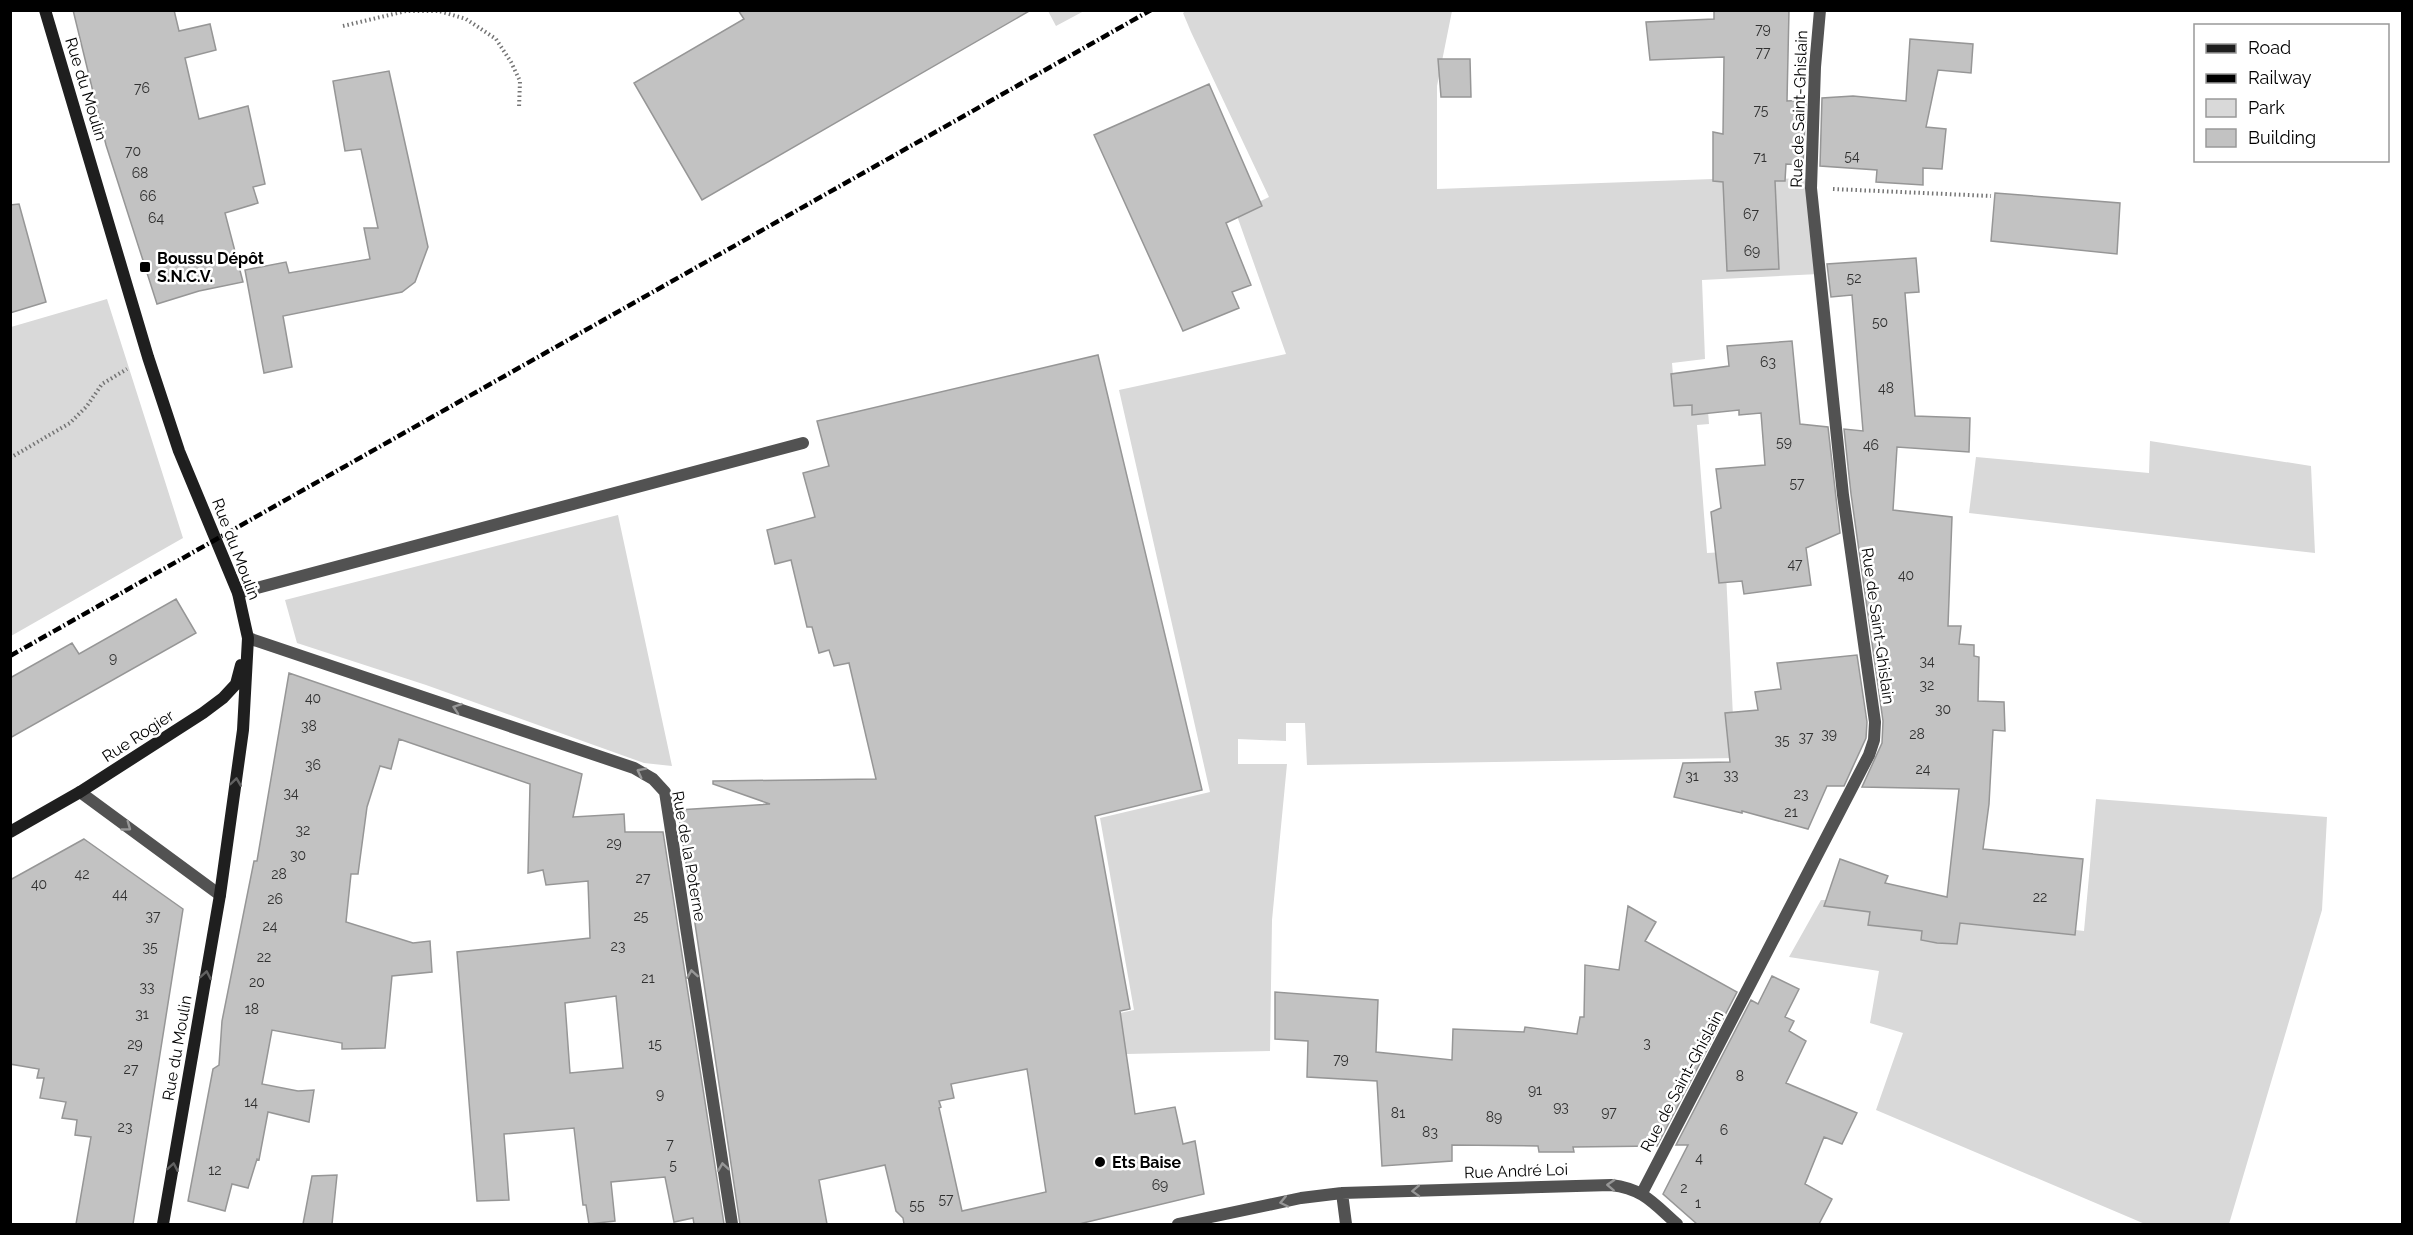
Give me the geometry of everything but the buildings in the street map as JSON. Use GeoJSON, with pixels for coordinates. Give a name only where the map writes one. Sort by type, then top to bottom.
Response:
{"type":"FeatureCollection","features":[{"type":"Feature","properties":{"kind":"street","name":"Rue du Moulin"},"geometry":{"type":"LineString","coordinates":[[45,10],[148,357],[179,451],[238,593],[248,638],[243,730],[220,895],[163,1224]]}},
{"type":"Feature","properties":{"kind":"street","name":"Rue de Saint-Ghislain"},"geometry":{"type":"LineString","coordinates":[[1642,1193],[1864,766],[1874,740],[1875,722],[1843,495],[1811,188],[1815,67],[1821,10]]}},
{"type":"Feature","properties":{"kind":"street"},"geometry":{"type":"LineString","coordinates":[[238,593],[803,443]]}},
{"type":"Feature","properties":{"kind":"street","name":"Rue Rogier"},"geometry":{"type":"LineString","coordinates":[[10,832],[80,792],[223,698],[236,684],[248,638]]}},
{"type":"Feature","properties":{"kind":"street","name":"Rue de la Poterne"},"geometry":{"type":"LineString","coordinates":[[248,638],[634,768],[653,779],[665,792],[732,1224]]}},
{"type":"Feature","properties":{"kind":"street"},"geometry":{"type":"LineString","coordinates":[[80,792],[220,895]]}},
{"type":"Feature","properties":{"kind":"street","name":"Rue André Loi"},"geometry":{"type":"LineString","coordinates":[[1178,1224],[1301,1198],[1342,1193],[1611,1185],[1627,1187],[1642,1193],[1677,1224]]}},
{"type":"Feature","properties":{"kind":"street"},"geometry":{"type":"LineString","coordinates":[[1342,1193],[1346,1224]]}},
{"type":"Feature","properties":{"kind":"path"},"geometry":{"type":"LineString","coordinates":[[343,26],[406,11],[439,12],[466,20],[496,39],[511,62],[520,81],[519,108]]}},
{"type":"Feature","properties":{"kind":"path"},"geometry":{"type":"LineString","coordinates":[[1811,188],[1991,196]]}},
{"type":"Feature","properties":{"kind":"path"},"geometry":{"type":"LineString","coordinates":[[10,458],[70,423],[102,384],[148,357]]}},
{"type":"Feature","properties":{"kind":"green space"},"geometry":{"type":"Polygon","coordinates":[[[1187,10],[1452,11],[1437,86],[1437,189],[1741,178],[1811,179],[1819,274],[1702,280],[1705,359],[1672,363],[1674,387],[1706,385],[1709,424],[1697,425],[1707,553],[1725,552],[1735,758],[1307,765],[1305,723],[1286,723],[1286,741],[1238,739],[1238,764],[1287,764],[1272,920],[1270,1051],[1126,1054],[1120,1013],[1134,1010],[1100,818],[1210,792],[1119,390],[1286,354],[1236,213],[1269,197],[1191,32],[1183,13],[1187,10]]]}},
{"type":"Feature","properties":{"kind":"green space"},"geometry":{"type":"Polygon","coordinates":[[[1048,11],[1084,11],[1056,26],[1048,11]]]}},
{"type":"Feature","properties":{"kind":"green space"},"geometry":{"type":"Polygon","coordinates":[[[107,299],[183,538],[11,636],[11,327],[107,299]]]}},
{"type":"Feature","properties":{"kind":"green space"},"geometry":{"type":"Polygon","coordinates":[[[2150,441],[2311,466],[2315,553],[1969,513],[1976,457],[2149,473],[2150,441]]]}},
{"type":"Feature","properties":{"kind":"green space"},"geometry":{"type":"Polygon","coordinates":[[[618,515],[672,766],[644,763],[426,685],[297,643],[285,600],[618,515]]]}},
{"type":"Feature","properties":{"kind":"green space"},"geometry":{"type":"Polygon","coordinates":[[[2096,799],[2327,817],[2322,910],[2229,1224],[2145,1224],[1876,1110],[1903,1033],[1870,1023],[1879,971],[1789,957],[1821,900],[2084,931],[2096,799]]]}},
{"type":"Feature","properties":{"kind":"railway"},"geometry":{"type":"LineString","coordinates":[[10,656],[1151,10]]}},
{"type":"Feature","properties":{"kind":"place","name":"Boussu Dépôt S.N.C.V."},"geometry":{"type":"Point","coordinates":[145,267]}},
{"type":"Feature","properties":{"kind":"place","name":"Ets Baise"},"geometry":{"type":"Point","coordinates":[1100,1162]}}]}
